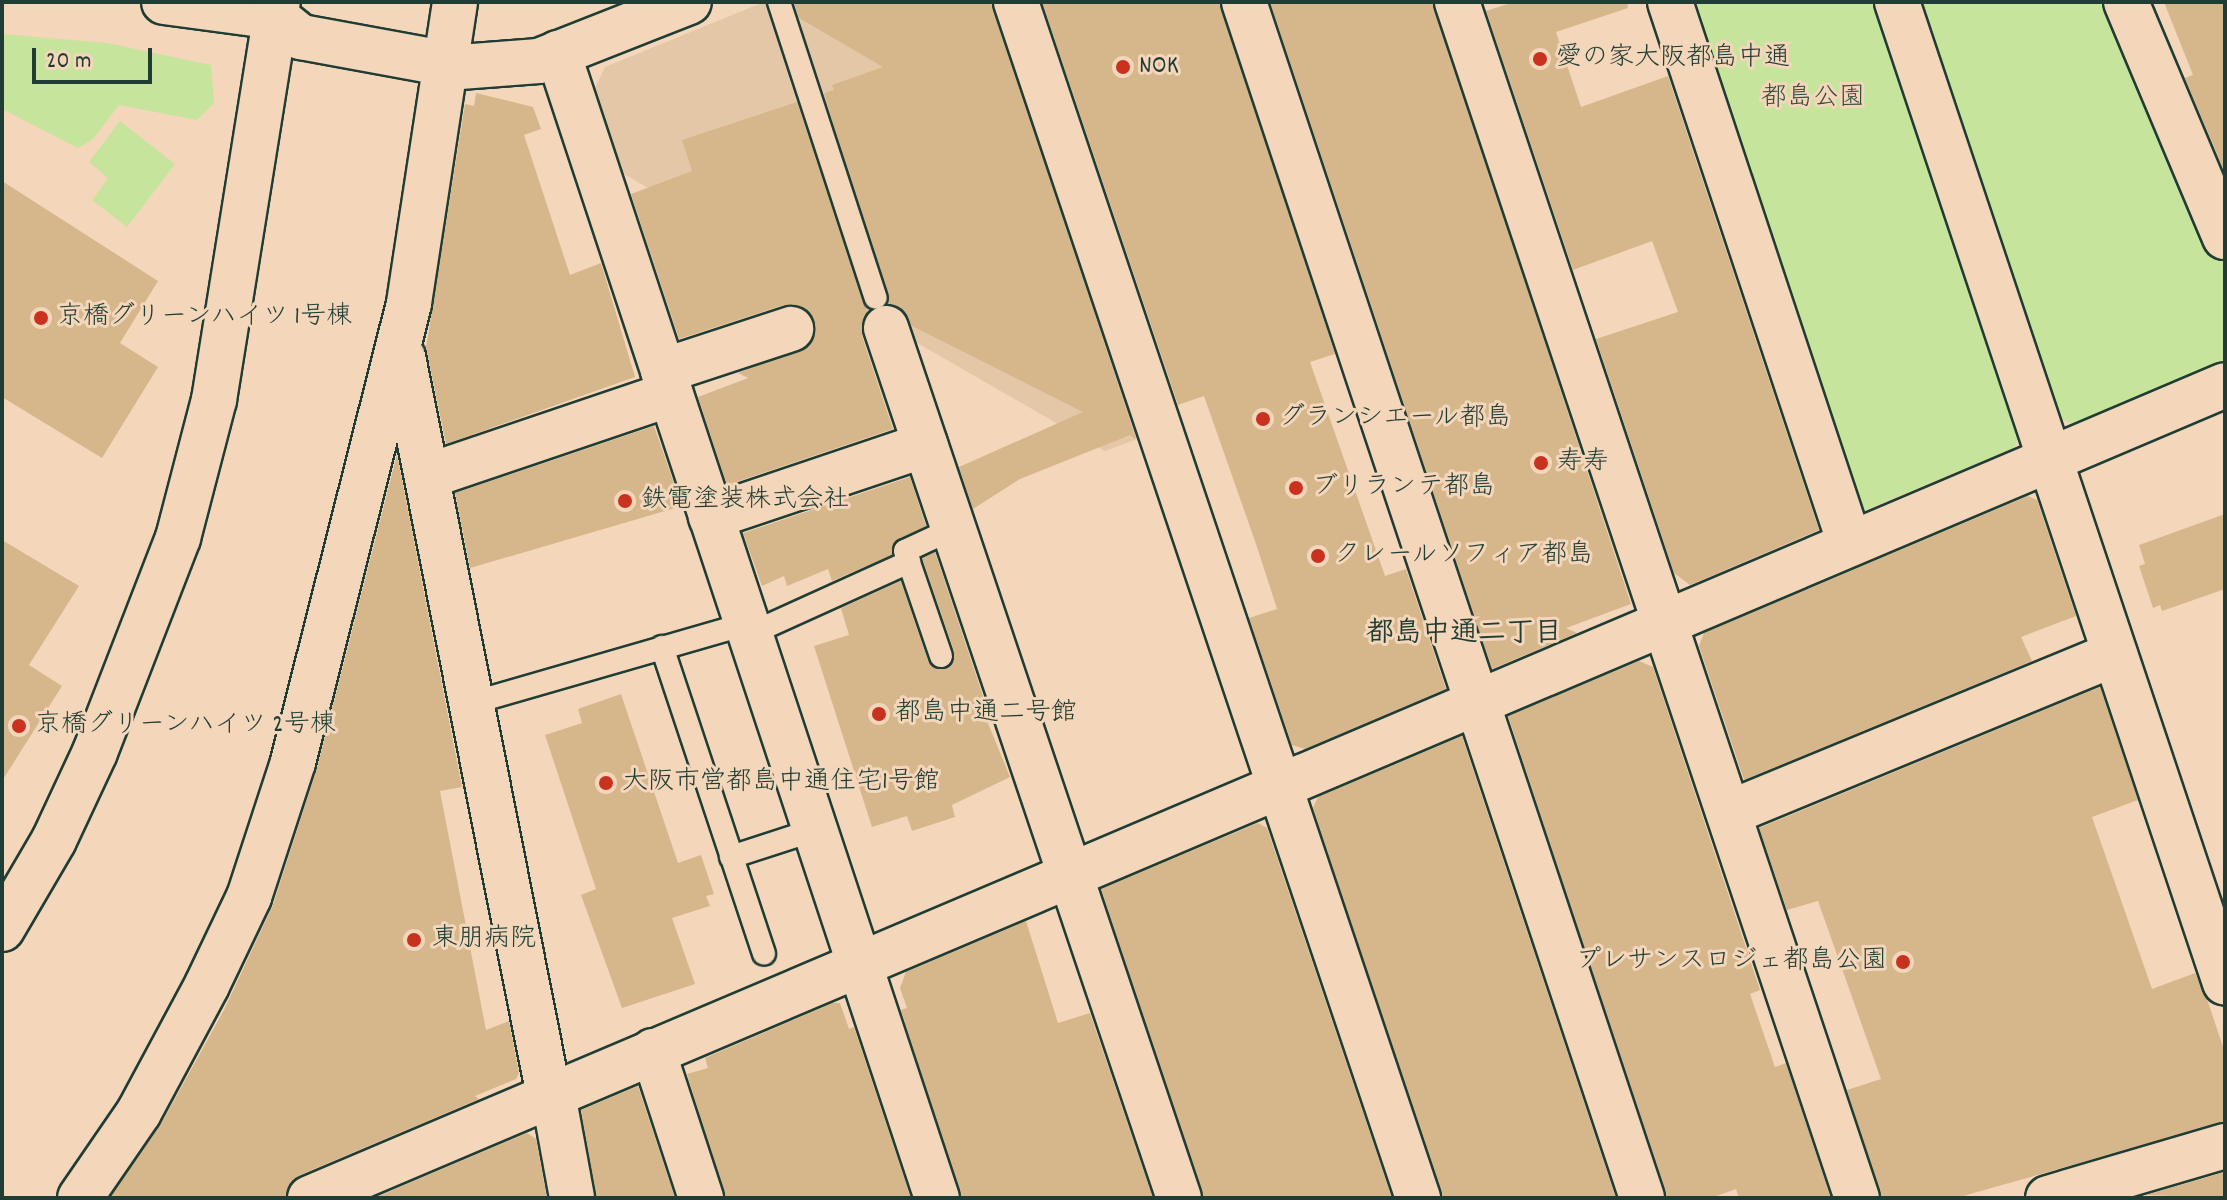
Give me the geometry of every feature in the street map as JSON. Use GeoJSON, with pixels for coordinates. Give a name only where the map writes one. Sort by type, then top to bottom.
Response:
{"type":"FeatureCollection","features":[{"type":"Feature","properties":{"kind":"street"},"geometry":{"type":"LineString","coordinates":[[164,2],[277,9],[301,37],[432,61],[447,68],[548,57],[689,2]]}},
{"type":"Feature","properties":{"kind":"street"},"geometry":{"type":"LineString","coordinates":[[80,1198],[139,1112],[249,897],[293,762],[400,344],[447,68],[445,46],[455,2]]}},
{"type":"Feature","properties":{"kind":"street"},"geometry":{"type":"LineString","coordinates":[[1016,2],[1418,1198]]}},
{"type":"Feature","properties":{"kind":"street"},"geometry":{"type":"LineString","coordinates":[[1244,2],[1642,1198]]}},
{"type":"Feature","properties":{"kind":"street"},"geometry":{"type":"LineString","coordinates":[[1457,2],[1857,1198]]}},
{"type":"Feature","properties":{"kind":"street"},"geometry":{"type":"LineString","coordinates":[[1670,2],[1850,544]]}},
{"type":"Feature","properties":{"kind":"street"},"geometry":{"type":"LineString","coordinates":[[1897,2],[2225,983]]}},
{"type":"Feature","properties":{"kind":"street"},"geometry":{"type":"LineString","coordinates":[[2126,2],[2225,237]]}},
{"type":"Feature","properties":{"kind":"street"},"geometry":{"type":"LineString","coordinates":[[2,929],[54,840],[95,752],[178,538],[216,386],[277,9]]}},
{"type":"Feature","properties":{"kind":"street"},"geometry":{"type":"LineString","coordinates":[[548,57],[666,382],[937,1198]]}},
{"type":"Feature","properties":{"kind":"street"},"geometry":{"type":"LineString","coordinates":[[881,313],[1179,1198]]}},
{"type":"Feature","properties":{"kind":"street"},"geometry":{"type":"LineString","coordinates":[[428,476],[791,329]]}},
{"type":"Feature","properties":{"kind":"street"},"geometry":{"type":"LineString","coordinates":[[400,344],[572,1198]]}},
{"type":"Feature","properties":{"kind":"street"},"geometry":{"type":"LineString","coordinates":[[329,1194],[653,1051],[2225,385]]}},
{"type":"Feature","properties":{"kind":"street"},"geometry":{"type":"LineString","coordinates":[[711,517],[925,445]]}},
{"type":"Feature","properties":{"kind":"street"},"geometry":{"type":"LineString","coordinates":[[1729,813],[2115,654]]}},
{"type":"Feature","properties":{"kind":"street"},"geometry":{"type":"LineString","coordinates":[[653,1051],[701,1198]]}},
{"type":"Feature","properties":{"kind":"street"},"geometry":{"type":"LineString","coordinates":[[2048,1198],[2225,1146]]}},
{"type":"Feature","properties":{"kind":"lane"},"geometry":{"type":"LineString","coordinates":[[779,2],[881,313]]}},
{"type":"Feature","properties":{"kind":"lane"},"geometry":{"type":"LineString","coordinates":[[941,656],[905,551],[954,528]]}},
{"type":"Feature","properties":{"kind":"lane"},"geometry":{"type":"LineString","coordinates":[[472,703],[662,647],[748,629],[909,562]]}},
{"type":"Feature","properties":{"kind":"lane"},"geometry":{"type":"LineString","coordinates":[[662,647],[764,953]]}},
{"type":"Feature","properties":{"kind":"lane"},"geometry":{"type":"LineString","coordinates":[[731,857],[814,830]]}},
{"type":"Feature","properties":{"kind":"shaded area"},"geometry":{"type":"Polygon","coordinates":[[[764,2],[807,2],[1042,137],[1143,437],[1105,451],[617,170],[592,94],[605,67],[764,2]]]}},
{"type":"Feature","properties":{"kind":"green space","name":"都島公園"},"geometry":{"type":"Polygon","coordinates":[[[1682,2],[1878,2],[2022,429],[2014,448],[1856,514],[1682,2]]]}},
{"type":"Feature","properties":{"kind":"green space","name":"都島公園"},"geometry":{"type":"Polygon","coordinates":[[[1914,2],[2112,2],[2225,261],[2225,359],[2073,424],[2054,416],[1914,2]]]}},
{"type":"Feature","properties":{"kind":"green space"},"geometry":{"type":"Polygon","coordinates":[[[2,34],[107,43],[211,65],[214,103],[197,120],[119,105],[93,139],[78,148],[2,109],[2,34]]]}},
{"type":"Feature","properties":{"kind":"green space"},"geometry":{"type":"Polygon","coordinates":[[[120,121],[175,164],[127,227],[92,200],[108,178],[89,162],[120,121]]]}},
{"type":"Feature","properties":{"kind":"building"},"geometry":{"type":"Polygon","coordinates":[[[794,2],[992,2],[1136,439],[1130,435],[1020,479],[973,509],[959,467],[1083,412],[912,326],[903,310],[888,304],[824,93],[834,90],[832,85],[883,67],[799,18],[794,2]]]}},
{"type":"Feature","properties":{"kind":"building"},"geometry":{"type":"Polygon","coordinates":[[[1042,2],[1220,2],[1335,354],[1310,362],[1385,576],[1406,569],[1446,689],[1305,749],[1292,745],[1249,618],[1277,609],[1256,544],[1204,396],[1178,405],[1042,2]]]}},
{"type":"Feature","properties":{"kind":"building"},"geometry":{"type":"Polygon","coordinates":[[[1270,2],[1433,2],[1631,604],[1566,628],[1577,633],[1492,669],[1270,2]]]}},
{"type":"Feature","properties":{"kind":"building"},"geometry":{"type":"Polygon","coordinates":[[[1514,2],[1627,2],[1628,8],[1556,32],[1581,107],[1668,76],[1819,530],[1690,585],[1674,573],[1596,339],[1678,312],[1652,241],[1573,270],[1486,11],[1514,2]]]}},
{"type":"Feature","properties":{"kind":"building"},"geometry":{"type":"Polygon","coordinates":[[[2164,2],[2225,2],[2225,173],[2185,78],[2193,75],[2164,2]]]}},
{"type":"Feature","properties":{"kind":"building"},"geometry":{"type":"Polygon","coordinates":[[[476,93],[533,107],[541,129],[524,135],[570,275],[601,263],[635,377],[446,444],[426,348],[465,104],[474,106],[476,93]]]}},
{"type":"Feature","properties":{"kind":"building"},"geometry":{"type":"Polygon","coordinates":[[[797,102],[867,312],[862,336],[893,429],[727,485],[698,397],[748,378],[738,373],[809,346],[814,320],[807,310],[784,305],[679,339],[631,194],[692,171],[682,140],[797,102]]]}},
{"type":"Feature","properties":{"kind":"building"},"geometry":{"type":"Polygon","coordinates":[[[2,181],[158,281],[120,343],[158,367],[102,458],[2,397],[2,181]]]}},
{"type":"Feature","properties":{"kind":"building"},"geometry":{"type":"Polygon","coordinates":[[[654,426],[682,506],[470,568],[455,493],[654,426]]]}},
{"type":"Feature","properties":{"kind":"building"},"geometry":{"type":"Polygon","coordinates":[[[397,454],[462,787],[440,791],[486,1030],[509,1021],[519,1073],[516,1079],[475,1096],[479,1099],[300,1175],[290,1184],[286,1198],[110,1198],[161,1124],[224,1010],[273,905],[317,768],[397,454]]]}},
{"type":"Feature","properties":{"kind":"building"},"geometry":{"type":"Polygon","coordinates":[[[910,477],[926,526],[894,542],[892,555],[832,581],[828,569],[787,586],[784,576],[762,586],[743,533],[910,477]]]}},
{"type":"Feature","properties":{"kind":"building"},"geometry":{"type":"Polygon","coordinates":[[[2028,496],[2037,500],[2076,616],[2021,637],[2032,661],[1744,780],[1699,646],[1704,633],[2028,496]]]}},
{"type":"Feature","properties":{"kind":"building"},"geometry":{"type":"Polygon","coordinates":[[[2225,514],[2225,589],[2162,611],[2160,605],[2153,608],[2139,566],[2145,564],[2139,545],[2225,514]]]}},
{"type":"Feature","properties":{"kind":"building"},"geometry":{"type":"Polygon","coordinates":[[[2,540],[79,586],[29,665],[62,686],[2,781],[2,540]]]}},
{"type":"Feature","properties":{"kind":"building"},"geometry":{"type":"Polygon","coordinates":[[[935,552],[986,705],[981,706],[1010,777],[952,805],[955,817],[912,831],[907,816],[872,827],[814,646],[849,635],[841,608],[901,581],[928,661],[938,669],[951,666],[954,651],[922,558],[935,552]]]}},
{"type":"Feature","properties":{"kind":"building"},"geometry":{"type":"Polygon","coordinates":[[[1639,661],[1653,667],[1760,990],[1750,994],[1775,1067],[1786,1063],[1831,1198],[1739,1198],[1736,1189],[1711,1198],[1666,1198],[1508,716],[1639,661]]]}},
{"type":"Feature","properties":{"kind":"building"},"geometry":{"type":"Polygon","coordinates":[[[2100,687],[2138,800],[2092,817],[2152,989],[2195,973],[2208,1002],[2225,1053],[2225,1122],[1956,1198],[1881,1198],[1847,1090],[1881,1079],[1818,901],[1787,910],[1759,828],[2100,687]]]}},
{"type":"Feature","properties":{"kind":"building","name":"大阪市営都島中通住宅1号館"},"geometry":{"type":"Polygon","coordinates":[[[621,694],[678,863],[701,855],[714,894],[706,896],[710,906],[672,918],[695,984],[622,1008],[581,895],[596,889],[545,735],[582,723],[578,709],[621,694]]]}},
{"type":"Feature","properties":{"kind":"building"},"geometry":{"type":"Polygon","coordinates":[[[1462,736],[1616,1198],[1442,1198],[1313,808],[1318,797],[1462,736]]]}},
{"type":"Feature","properties":{"kind":"building"},"geometry":{"type":"Polygon","coordinates":[[[1258,823],[1267,828],[1392,1198],[1203,1198],[1101,889],[1258,823]]]}},
{"type":"Feature","properties":{"kind":"building"},"geometry":{"type":"Polygon","coordinates":[[[1026,921],[1058,1023],[1090,1013],[1153,1198],[961,1198],[901,1010],[907,1008],[900,988],[906,972],[1026,921]]]}},
{"type":"Feature","properties":{"kind":"building"},"geometry":{"type":"Polygon","coordinates":[[[833,1003],[840,1003],[849,1029],[854,1027],[911,1198],[725,1198],[687,1074],[708,1068],[705,1058],[833,1003]]]}},
{"type":"Feature","properties":{"kind":"building"},"geometry":{"type":"Polygon","coordinates":[[[638,1086],[675,1198],[596,1198],[581,1110],[638,1086]]]}},
{"type":"Feature","properties":{"kind":"building"},"geometry":{"type":"Polygon","coordinates":[[[527,1133],[536,1139],[547,1198],[374,1198],[527,1133]]]}},
{"type":"Feature","properties":{"kind":"building"},"geometry":{"type":"Polygon","coordinates":[[[2225,1172],[2225,1198],[2146,1195],[2225,1172]]]}},
{"type":"Feature","properties":{"kind":"place","name":"愛の家大阪都島中通"},"geometry":{"type":"Point","coordinates":[1540,59]}},
{"type":"Feature","properties":{"kind":"place","name":"NOK"},"geometry":{"type":"Point","coordinates":[1123,67]}},
{"type":"Feature","properties":{"kind":"place","name":"京橋グリーンハイツ 1号棟"},"geometry":{"type":"Point","coordinates":[41,318]}},
{"type":"Feature","properties":{"kind":"place","name":"グランシエール都島"},"geometry":{"type":"Point","coordinates":[1263,419]}},
{"type":"Feature","properties":{"kind":"place","name":"寿寿"},"geometry":{"type":"Point","coordinates":[1541,463]}},
{"type":"Feature","properties":{"kind":"place","name":"ブリランテ都島"},"geometry":{"type":"Point","coordinates":[1296,488]}},
{"type":"Feature","properties":{"kind":"place","name":"鉄電塗装株式会社"},"geometry":{"type":"Point","coordinates":[625,501]}},
{"type":"Feature","properties":{"kind":"place","name":"クレールソフィア都島"},"geometry":{"type":"Point","coordinates":[1318,556]}},
{"type":"Feature","properties":{"kind":"place","name":"都島中通二号館"},"geometry":{"type":"Point","coordinates":[879,714]}},
{"type":"Feature","properties":{"kind":"place","name":"京橋グリーンハイツ 2号棟"},"geometry":{"type":"Point","coordinates":[19,726]}},
{"type":"Feature","properties":{"kind":"place","name":"大阪市営都島中通住宅1号館"},"geometry":{"type":"Point","coordinates":[606,783]}},
{"type":"Feature","properties":{"kind":"place","name":"東朋病院"},"geometry":{"type":"Point","coordinates":[414,940]}},
{"type":"Feature","properties":{"kind":"place","name":"プレサンスロジェ都島公園"},"geometry":{"type":"Point","coordinates":[1903,962]}},
{"type":"Feature","properties":{"kind":"district","name":"都島中通二丁目"},"geometry":{"type":"Point","coordinates":[1464,635]}}]}
